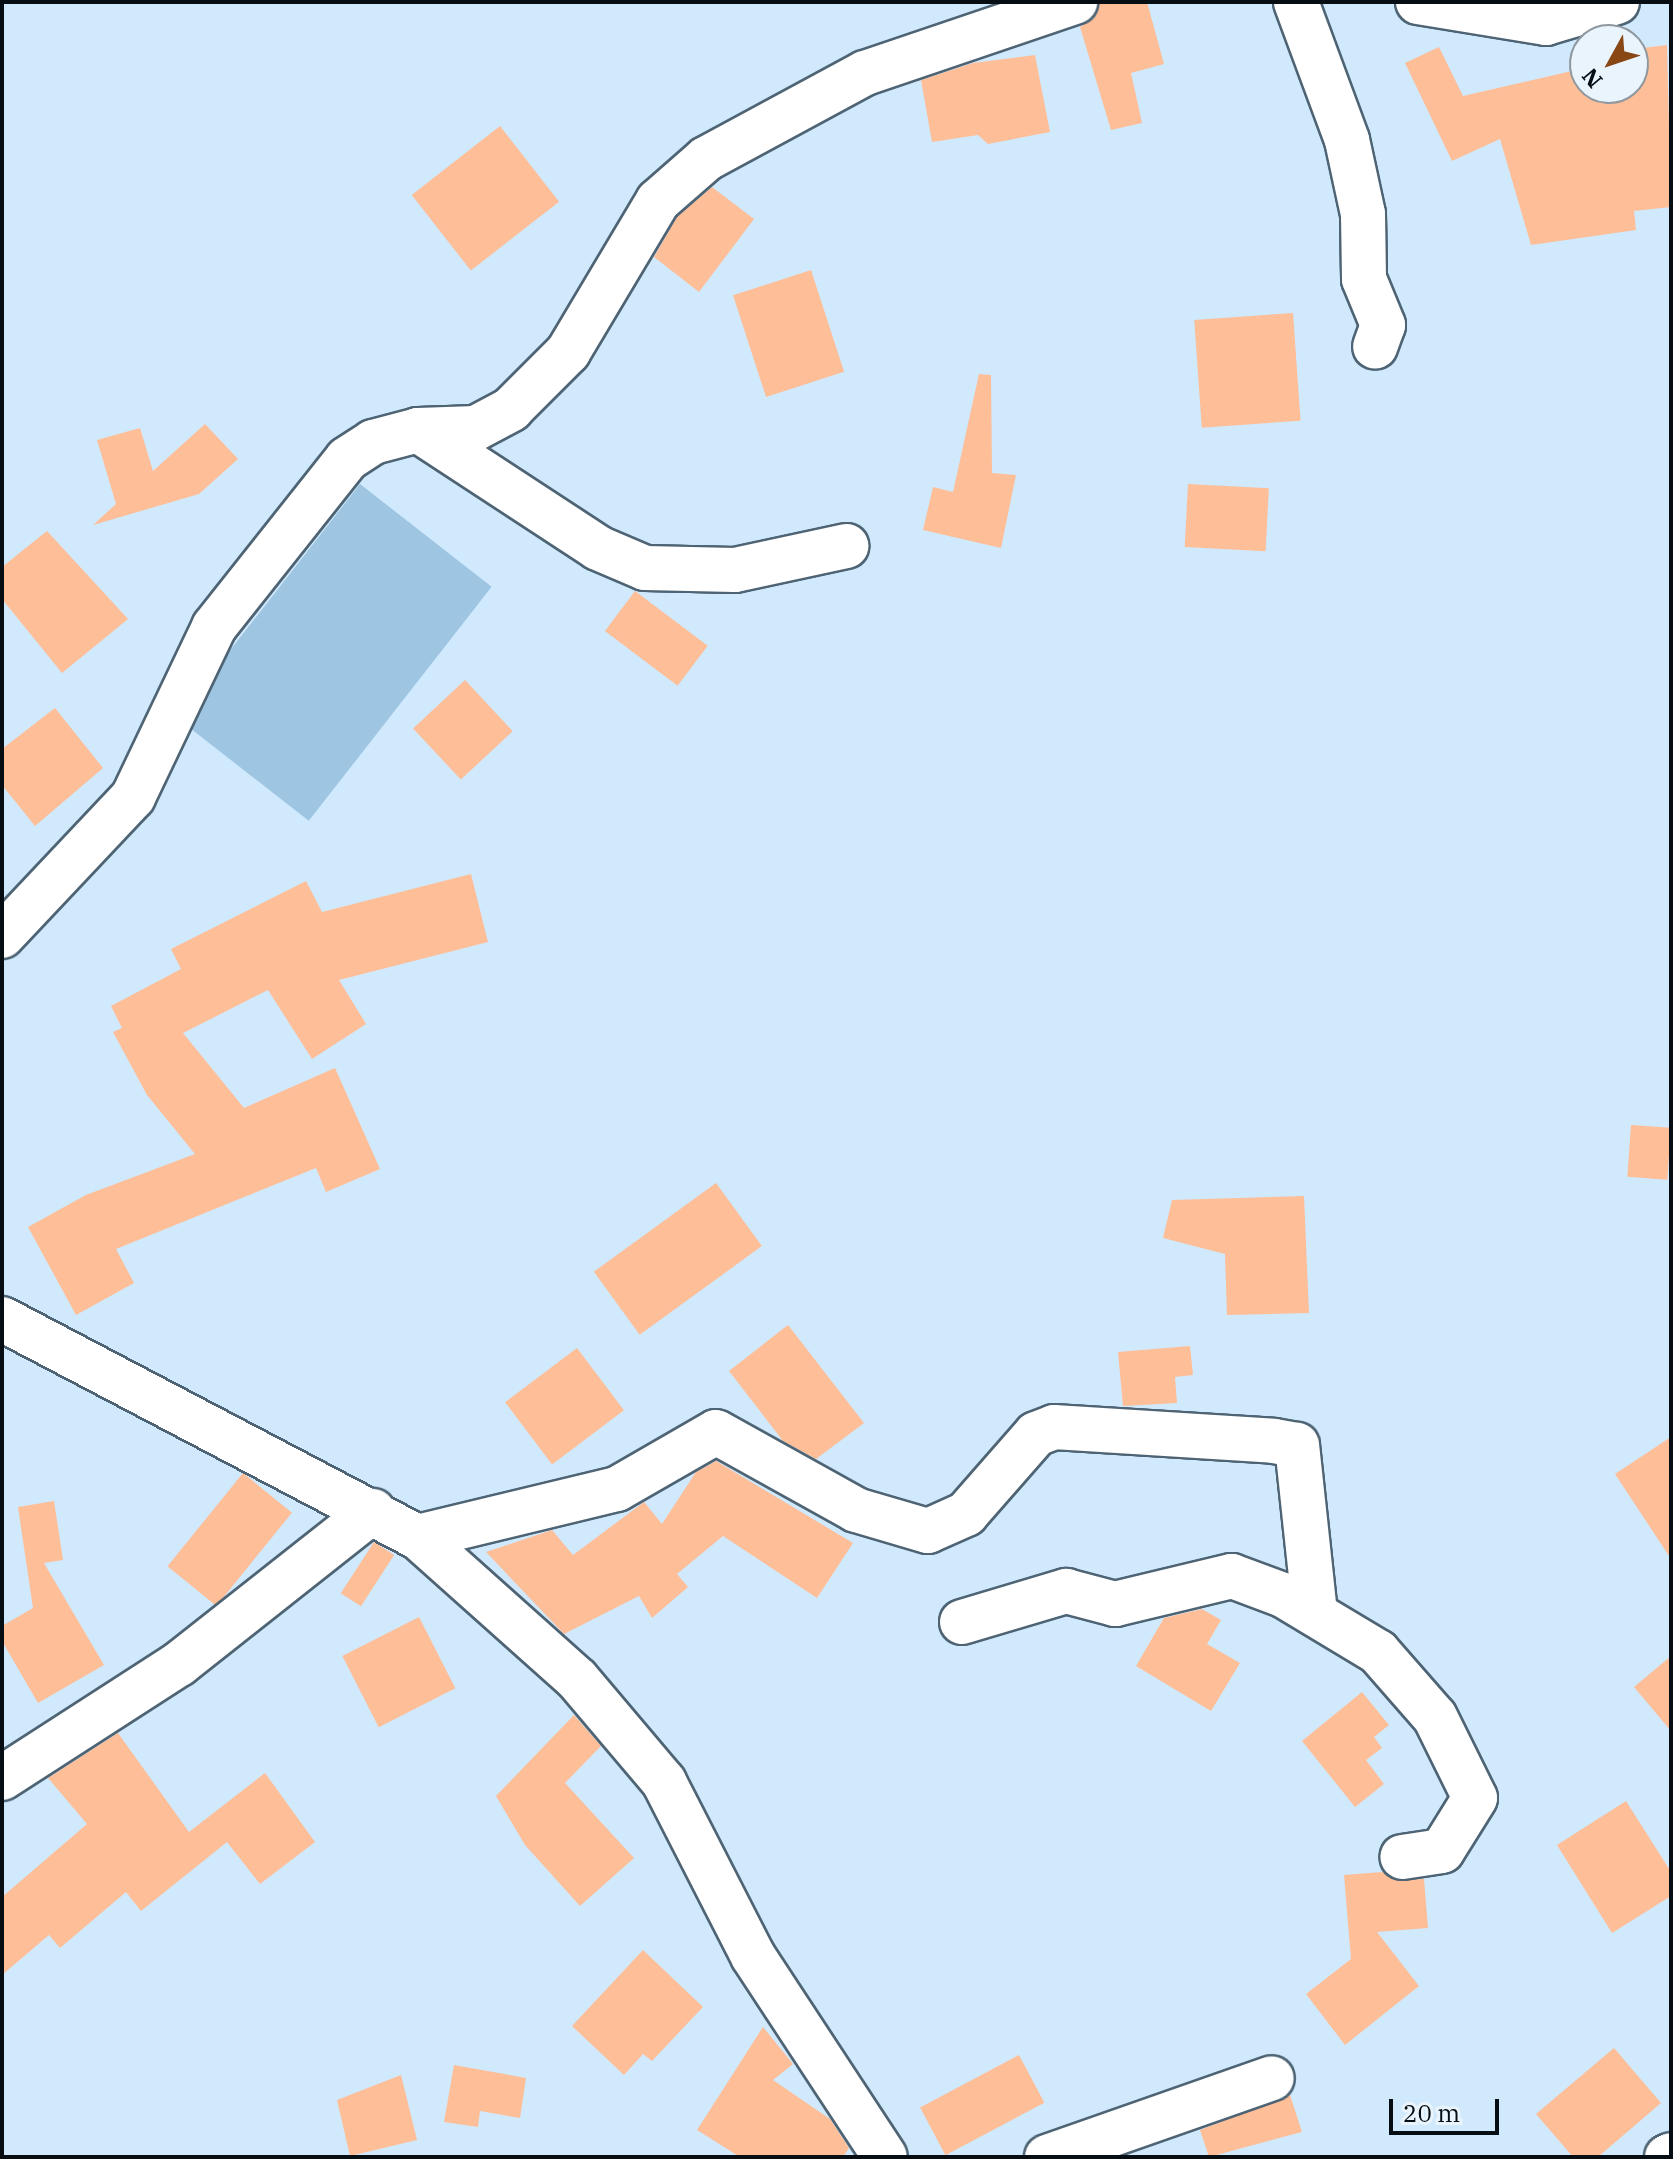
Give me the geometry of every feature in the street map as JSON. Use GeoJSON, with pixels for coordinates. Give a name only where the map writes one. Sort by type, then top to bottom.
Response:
{"type":"FeatureCollection","features":[{"type":"Feature","properties":{"kind":"street"},"geometry":{"type":"LineString","coordinates":[[2,936],[133,797],[214,627],[298,515],[347,459],[373,442],[418,430],[476,428],[546,376],[595,311],[658,201],[706,159],[865,73],[1075,2]]}},
{"type":"Feature","properties":{"kind":"street"},"geometry":{"type":"LineString","coordinates":[[1296,2],[1347,140],[1363,214],[1364,279],[1383,325],[1375,347]]}},
{"type":"Feature","properties":{"kind":"street"},"geometry":{"type":"LineString","coordinates":[[1418,2],[1546,23],[1617,2]]}},
{"type":"Feature","properties":{"kind":"street"},"geometry":{"type":"LineString","coordinates":[[418,430],[598,548],[645,568],[735,570],[846,546]]}},
{"type":"Feature","properties":{"kind":"street"},"geometry":{"type":"LineString","coordinates":[[2,1319],[418,1537],[577,1679],[655,1770],[753,1956],[885,2157]]}},
{"type":"Feature","properties":{"kind":"street"},"geometry":{"type":"LineString","coordinates":[[418,1537],[617,1489],[716,1432],[856,1510],[928,1531],[966,1514],[1036,1434],[1054,1427],[1274,1441],[1297,1445],[1303,1470],[1315,1613]]}},
{"type":"Feature","properties":{"kind":"street"},"geometry":{"type":"LineString","coordinates":[[2,1778],[179,1664],[373,1511]]}},
{"type":"Feature","properties":{"kind":"street"},"geometry":{"type":"LineString","coordinates":[[962,1622],[1066,1591],[1115,1604],[1232,1576],[1315,1613],[1378,1652],[1435,1717],[1475,1798],[1442,1851],[1402,1857]]}},
{"type":"Feature","properties":{"kind":"street"},"geometry":{"type":"LineString","coordinates":[[1047,2157],[1272,2078]]}},
{"type":"Feature","properties":{"kind":"shaded area"},"geometry":{"type":"Polygon","coordinates":[[[360,484],[492,587],[309,821],[177,718],[360,484]]]}},
{"type":"Feature","properties":{"kind":"building"},"geometry":{"type":"Polygon","coordinates":[[[1099,2],[1147,2],[1164,64],[1131,73],[1142,123],[1111,130],[1080,27],[1094,18],[1099,2]]]}},
{"type":"Feature","properties":{"kind":"building"},"geometry":{"type":"Polygon","coordinates":[[[1667,45],[1671,207],[1634,211],[1636,230],[1531,245],[1500,139],[1452,161],[1405,63],[1439,47],[1463,96],[1569,72],[1569,104],[1649,104],[1649,47],[1667,45]]]}},
{"type":"Feature","properties":{"kind":"building"},"geometry":{"type":"Polygon","coordinates":[[[1035,55],[1050,132],[988,144],[978,135],[932,142],[921,80],[973,63],[1035,55]]]}},
{"type":"Feature","properties":{"kind":"building"},"geometry":{"type":"Polygon","coordinates":[[[500,126],[559,202],[471,271],[412,195],[500,126]]]}},
{"type":"Feature","properties":{"kind":"building"},"geometry":{"type":"Polygon","coordinates":[[[712,187],[754,219],[699,292],[654,257],[677,217],[712,187]]]}},
{"type":"Feature","properties":{"kind":"building"},"geometry":{"type":"Polygon","coordinates":[[[811,270],[844,372],[766,397],[733,295],[811,270]]]}},
{"type":"Feature","properties":{"kind":"building"},"geometry":{"type":"Polygon","coordinates":[[[1293,313],[1301,421],[1202,428],[1194,320],[1293,313]]]}},
{"type":"Feature","properties":{"kind":"building"},"geometry":{"type":"Polygon","coordinates":[[[979,374],[991,375],[992,473],[1016,475],[1001,548],[923,530],[933,487],[953,492],[979,374]]]}},
{"type":"Feature","properties":{"kind":"building"},"geometry":{"type":"Polygon","coordinates":[[[205,424],[238,459],[199,494],[93,525],[116,504],[97,440],[140,428],[153,471],[205,424]]]}},
{"type":"Feature","properties":{"kind":"building"},"geometry":{"type":"Polygon","coordinates":[[[1188,484],[1269,488],[1266,551],[1185,547],[1188,484]]]}},
{"type":"Feature","properties":{"kind":"building"},"geometry":{"type":"Polygon","coordinates":[[[47,531],[128,619],[62,673],[2,599],[2,567],[47,531]]]}},
{"type":"Feature","properties":{"kind":"building"},"geometry":{"type":"Polygon","coordinates":[[[635,591],[708,646],[678,686],[605,631],[635,591]]]}},
{"type":"Feature","properties":{"kind":"building"},"geometry":{"type":"Polygon","coordinates":[[[465,680],[513,731],[461,780],[413,728],[465,680]]]}},
{"type":"Feature","properties":{"kind":"building"},"geometry":{"type":"Polygon","coordinates":[[[55,708],[103,768],[35,826],[2,785],[2,749],[55,708]]]}},
{"type":"Feature","properties":{"kind":"building"},"geometry":{"type":"Polygon","coordinates":[[[471,874],[488,942],[339,980],[366,1024],[312,1059],[268,990],[183,1033],[244,1108],[335,1068],[380,1169],[326,1192],[316,1168],[116,1249],[134,1283],[76,1315],[28,1227],[86,1195],[195,1154],[147,1095],[113,1032],[122,1028],[111,1006],[181,969],[171,949],[306,881],[322,912],[471,874]]]}},
{"type":"Feature","properties":{"kind":"building"},"geometry":{"type":"Polygon","coordinates":[[[1631,1125],[1671,1128],[1667,1180],[1627,1177],[1631,1125]]]}},
{"type":"Feature","properties":{"kind":"building"},"geometry":{"type":"Polygon","coordinates":[[[716,1183],[762,1246],[640,1335],[594,1272],[716,1183]]]}},
{"type":"Feature","properties":{"kind":"building"},"geometry":{"type":"Polygon","coordinates":[[[1304,1196],[1309,1313],[1227,1315],[1225,1254],[1163,1238],[1172,1200],[1304,1196]]]}},
{"type":"Feature","properties":{"kind":"building"},"geometry":{"type":"Polygon","coordinates":[[[788,1325],[864,1423],[816,1459],[783,1441],[729,1371],[788,1325]]]}},
{"type":"Feature","properties":{"kind":"building"},"geometry":{"type":"Polygon","coordinates":[[[1190,1346],[1193,1375],[1175,1377],[1177,1403],[1123,1406],[1118,1352],[1190,1346]]]}},
{"type":"Feature","properties":{"kind":"building"},"geometry":{"type":"Polygon","coordinates":[[[577,1348],[624,1410],[552,1464],[505,1402],[577,1348]]]}},
{"type":"Feature","properties":{"kind":"building"},"geometry":{"type":"Polygon","coordinates":[[[1671,1437],[1671,1559],[1615,1474],[1671,1437]]]}},
{"type":"Feature","properties":{"kind":"building"},"geometry":{"type":"Polygon","coordinates":[[[716,1461],[853,1543],[817,1598],[723,1536],[677,1574],[688,1587],[652,1618],[639,1596],[564,1634],[486,1552],[552,1530],[573,1555],[644,1502],[662,1524],[696,1472],[716,1461]]]}},
{"type":"Feature","properties":{"kind":"building"},"geometry":{"type":"Polygon","coordinates":[[[243,1473],[292,1513],[216,1606],[167,1566],[243,1473]]]}},
{"type":"Feature","properties":{"kind":"building"},"geometry":{"type":"Polygon","coordinates":[[[54,1501],[63,1560],[44,1563],[104,1665],[38,1703],[2,1641],[2,1626],[33,1608],[18,1507],[54,1501]]]}},
{"type":"Feature","properties":{"kind":"building"},"geometry":{"type":"Polygon","coordinates":[[[374,1542],[394,1555],[361,1606],[341,1593],[374,1542]]]}},
{"type":"Feature","properties":{"kind":"building"},"geometry":{"type":"Polygon","coordinates":[[[1202,1609],[1221,1620],[1207,1644],[1240,1663],[1211,1711],[1136,1666],[1164,1618],[1202,1609]]]}},
{"type":"Feature","properties":{"kind":"building"},"geometry":{"type":"Polygon","coordinates":[[[419,1617],[455,1688],[379,1727],[342,1656],[419,1617]]]}},
{"type":"Feature","properties":{"kind":"building"},"geometry":{"type":"Polygon","coordinates":[[[1671,1656],[1671,1731],[1634,1687],[1671,1656]]]}},
{"type":"Feature","properties":{"kind":"building"},"geometry":{"type":"Polygon","coordinates":[[[1362,1692],[1389,1725],[1374,1737],[1382,1748],[1366,1760],[1384,1784],[1355,1807],[1302,1741],[1362,1692]]]}},
{"type":"Feature","properties":{"kind":"building"},"geometry":{"type":"Polygon","coordinates":[[[574,1715],[601,1746],[565,1783],[634,1858],[580,1906],[525,1845],[496,1796],[574,1715]]]}},
{"type":"Feature","properties":{"kind":"building"},"geometry":{"type":"Polygon","coordinates":[[[118,1733],[189,1832],[265,1773],[315,1842],[260,1884],[227,1842],[141,1911],[126,1892],[60,1948],[49,1935],[2,1975],[2,1897],[87,1824],[48,1778],[118,1733]]]}},
{"type":"Feature","properties":{"kind":"building"},"geometry":{"type":"Polygon","coordinates":[[[1626,1801],[1671,1872],[1671,1896],[1612,1933],[1557,1845],[1626,1801]]]}},
{"type":"Feature","properties":{"kind":"building"},"geometry":{"type":"Polygon","coordinates":[[[1382,1872],[1394,1880],[1424,1879],[1428,1928],[1377,1932],[1419,1986],[1345,2045],[1306,1994],[1351,1959],[1344,1875],[1382,1872]]]}},
{"type":"Feature","properties":{"kind":"building"},"geometry":{"type":"Polygon","coordinates":[[[643,1950],[703,2007],[652,2061],[643,2054],[624,2075],[572,2026],[643,1950]]]}},
{"type":"Feature","properties":{"kind":"building"},"geometry":{"type":"Polygon","coordinates":[[[763,2027],[793,2064],[773,2080],[830,2119],[849,2148],[843,2157],[740,2157],[697,2130],[763,2027]]]}},
{"type":"Feature","properties":{"kind":"building"},"geometry":{"type":"Polygon","coordinates":[[[1614,2048],[1661,2103],[1598,2157],[1573,2157],[1536,2114],[1614,2048]]]}},
{"type":"Feature","properties":{"kind":"building"},"geometry":{"type":"Polygon","coordinates":[[[1019,2055],[1044,2103],[945,2155],[920,2108],[1019,2055]]]}},
{"type":"Feature","properties":{"kind":"building"},"geometry":{"type":"Polygon","coordinates":[[[454,2065],[526,2078],[520,2118],[480,2111],[478,2127],[444,2122],[454,2065]]]}},
{"type":"Feature","properties":{"kind":"building"},"geometry":{"type":"Polygon","coordinates":[[[401,2075],[417,2140],[350,2156],[337,2100],[401,2075]]]}},
{"type":"Feature","properties":{"kind":"building"},"geometry":{"type":"Polygon","coordinates":[[[1290,2095],[1302,2132],[1209,2157],[1200,2130],[1290,2095]]]}}]}
